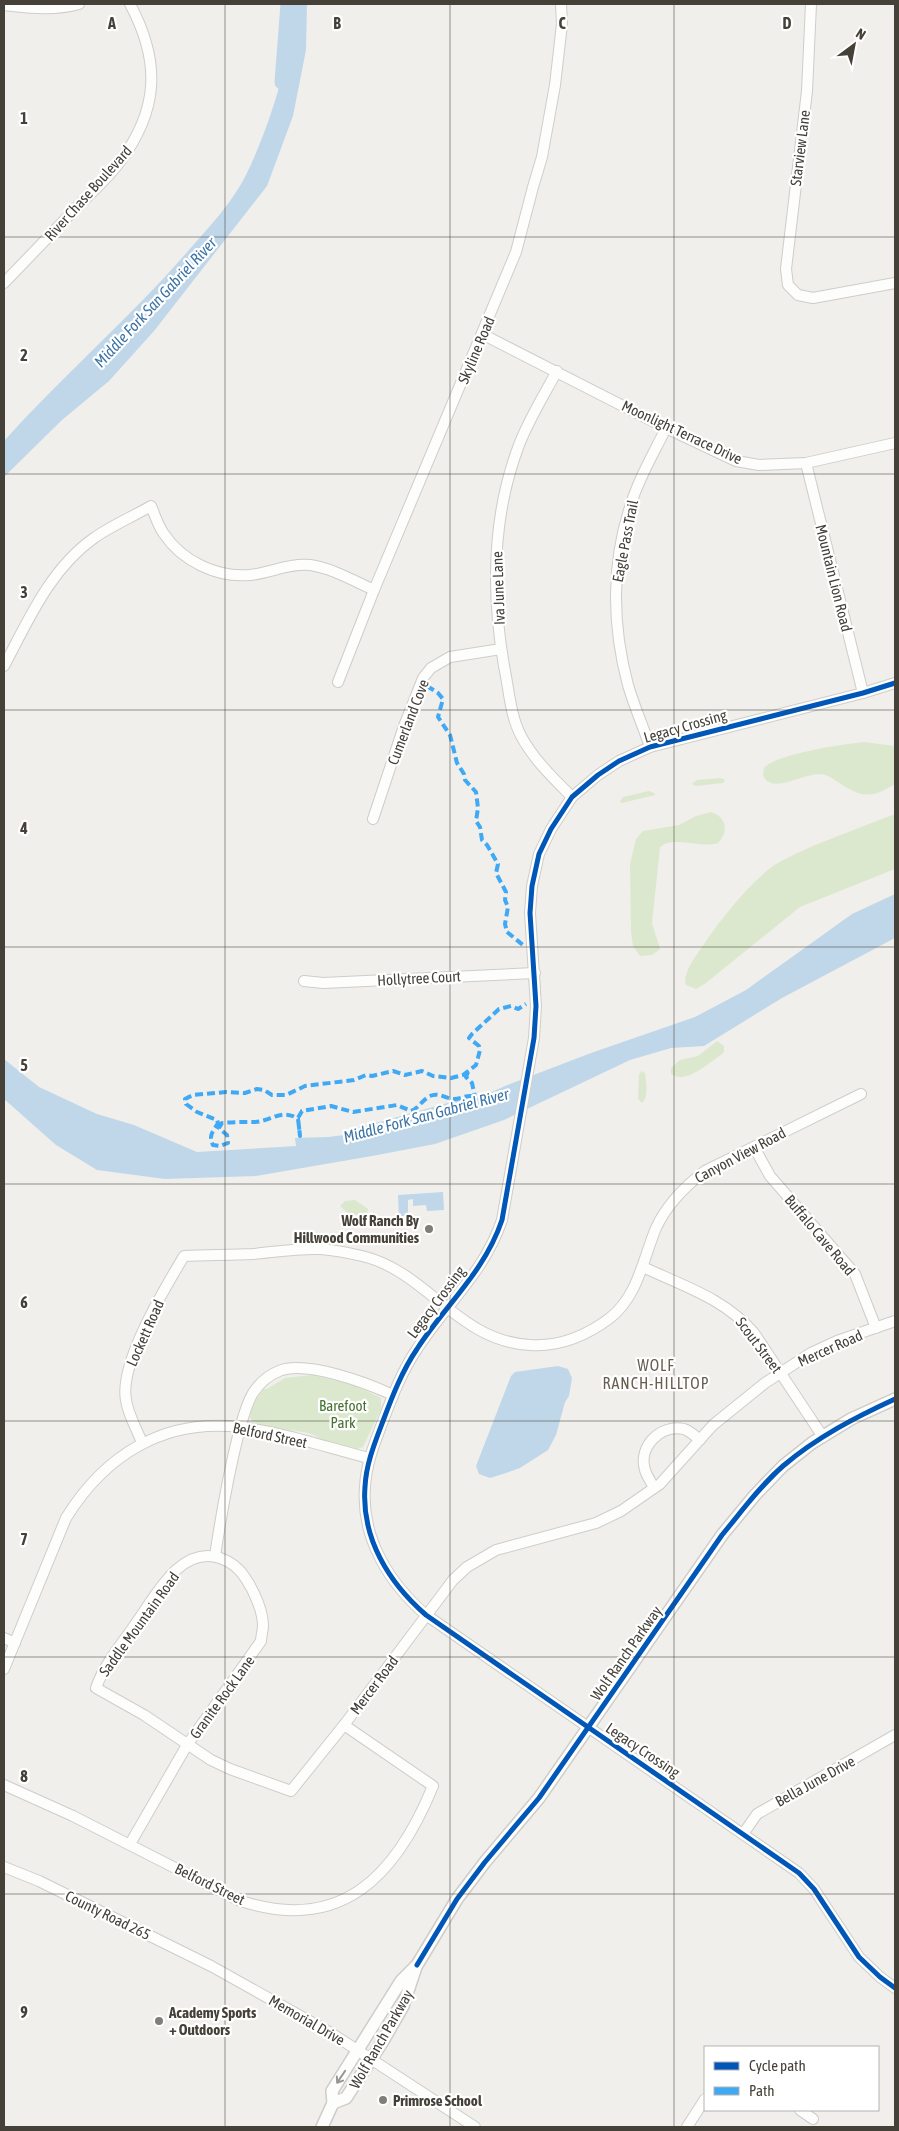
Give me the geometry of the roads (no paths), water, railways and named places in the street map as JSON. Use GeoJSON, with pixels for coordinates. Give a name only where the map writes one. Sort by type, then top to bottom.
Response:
{"type":"FeatureCollection","features":[{"type":"Feature","properties":{"kind":"street"},"geometry":{"type":"LineString","coordinates":[[4,5],[40,9],[63,8],[79,4]]}},
{"type":"Feature","properties":{"kind":"street","name":"River Chase Boulevard"},"geometry":{"type":"LineString","coordinates":[[5,280],[118,164],[134,142],[144,120],[150,94],[151,66],[148,45],[141,25],[130,4]]}},
{"type":"Feature","properties":{"kind":"street","name":"Skyline Road"},"geometry":{"type":"LineString","coordinates":[[338,682],[374,590],[516,252],[542,157],[560,55],[561,4]]}},
{"type":"Feature","properties":{"kind":"street","name":"Starview Lane"},"geometry":{"type":"LineString","coordinates":[[811,4],[808,91],[786,270],[788,285],[802,296],[813,298],[895,283]]}},
{"type":"Feature","properties":{"kind":"street","name":"Moonlight Terrace Drive"},"geometry":{"type":"LineString","coordinates":[[482,334],[666,428],[736,461],[759,465],[806,463],[895,443]]}},
{"type":"Feature","properties":{"kind":"street","name":"Iva June Lane"},"geometry":{"type":"LineString","coordinates":[[557,371],[534,413],[519,446],[498,523],[495,580],[501,649],[514,720],[521,736],[546,772],[572,797]]}},
{"type":"Feature","properties":{"kind":"street","name":"Eagle Pass Trail"},"geometry":{"type":"LineString","coordinates":[[650,747],[628,685],[615,604],[617,570],[630,504],[666,428]]}},
{"type":"Feature","properties":{"kind":"street","name":"Mountain Lion Road"},"geometry":{"type":"LineString","coordinates":[[806,463],[862,693]]}},
{"type":"Feature","properties":{"kind":"street"},"geometry":{"type":"LineString","coordinates":[[4,666],[47,586],[70,560],[93,539],[151,506],[164,534],[190,560],[203,568],[228,574],[249,575],[294,565],[310,565],[324,568],[374,590]]}},
{"type":"Feature","properties":{"kind":"street","name":"Cumerland Cove"},"geometry":{"type":"LineString","coordinates":[[373,819],[404,726],[423,678],[431,668],[450,657],[501,649]]}},
{"type":"Feature","properties":{"kind":"street","name":"Legacy Crossing"},"geometry":{"type":"LineString","coordinates":[[895,683],[650,747],[619,761],[598,775],[572,797],[550,830],[539,854],[532,886],[530,913],[536,1006],[532,1057],[502,1220],[494,1244],[448,1309],[416,1349],[393,1395],[369,1458],[364,1487],[366,1512],[372,1541],[385,1568],[399,1589],[426,1615],[799,1873],[814,1889],[859,1957],[880,1978],[895,1988]]}},
{"type":"Feature","properties":{"kind":"street","name":"Hollytree Court"},"geometry":{"type":"LineString","coordinates":[[304,982],[323,983],[535,973]]}},
{"type":"Feature","properties":{"kind":"street","name":"Canyon View Road"},"geometry":{"type":"LineString","coordinates":[[184,1256],[322,1249],[364,1257],[386,1265],[405,1277],[476,1330],[513,1344],[539,1346],[556,1344],[579,1337],[611,1316],[629,1296],[643,1267],[657,1226],[665,1210],[683,1187],[705,1171],[861,1094]]}},
{"type":"Feature","properties":{"kind":"street","name":"Buffalo Cave Road"},"geometry":{"type":"LineString","coordinates":[[754,1147],[770,1176],[855,1274],[876,1328]]}},
{"type":"Feature","properties":{"kind":"street","name":"Lockett Road"},"geometry":{"type":"LineString","coordinates":[[142,1443],[126,1400],[125,1386],[128,1368],[153,1312],[184,1256]]}},
{"type":"Feature","properties":{"kind":"street","name":"Scout Street"},"geometry":{"type":"LineString","coordinates":[[643,1267],[714,1299],[729,1308],[754,1333],[823,1437]]}},
{"type":"Feature","properties":{"kind":"street","name":"Mercer Road"},"geometry":{"type":"LineString","coordinates":[[96,1688],[144,1716],[187,1745],[230,1769],[291,1791],[344,1725],[453,1580],[468,1567],[496,1550],[596,1523],[621,1511],[654,1488],[728,1414],[780,1373],[812,1353],[837,1341],[895,1321]]}},
{"type":"Feature","properties":{"kind":"street"},"geometry":{"type":"LineString","coordinates":[[215,1556],[228,1476],[246,1408],[253,1392],[266,1378],[280,1370],[308,1369],[355,1379],[393,1395]]}},
{"type":"Feature","properties":{"kind":"street","name":"Wolf Ranch Parkway"},"geometry":{"type":"LineString","coordinates":[[322,2127],[333,2103],[332,2091],[401,1982],[417,1965],[457,1899],[485,1862],[539,1798],[722,1535],[751,1499],[783,1466],[823,1437],[851,1420],[895,1399]]}},
{"type":"Feature","properties":{"kind":"street","name":"Belford Street"},"geometry":{"type":"LineString","coordinates":[[4,1669],[66,1518],[94,1479],[142,1443],[168,1433],[192,1429],[224,1426],[241,1427],[369,1458]]}},
{"type":"Feature","properties":{"kind":"street"},"geometry":{"type":"LineString","coordinates":[[654,1488],[645,1470],[644,1458],[648,1446],[657,1434],[674,1428],[686,1430],[700,1440]]}},
{"type":"Feature","properties":{"kind":"street","name":"Saddle Mountain Road"},"geometry":{"type":"LineString","coordinates":[[96,1688],[101,1673],[175,1570],[192,1559],[215,1556]]}},
{"type":"Feature","properties":{"kind":"street","name":"Granite Rock Lane"},"geometry":{"type":"LineString","coordinates":[[130,1844],[187,1745],[258,1648],[263,1626],[250,1585],[242,1572],[232,1563],[215,1556]]}},
{"type":"Feature","properties":{"kind":"street"},"geometry":{"type":"LineString","coordinates":[[4,1638],[15,1643]]}},
{"type":"Feature","properties":{"kind":"street","name":"Belford Street"},"geometry":{"type":"LineString","coordinates":[[4,1785],[32,1796],[130,1844],[238,1900],[259,1907],[286,1911],[312,1910],[338,1903],[361,1890],[378,1876],[421,1815],[433,1786],[344,1725]]}},
{"type":"Feature","properties":{"kind":"street","name":"Bella June Drive"},"geometry":{"type":"LineString","coordinates":[[743,1834],[757,1814],[895,1736]]}},
{"type":"Feature","properties":{"kind":"street","name":"County Road 265"},"geometry":{"type":"LineString","coordinates":[[4,1867],[39,1881],[211,1966]]}},
{"type":"Feature","properties":{"kind":"street","name":"Wolf Ranch Parkway"},"geometry":{"type":"LineString","coordinates":[[333,2103],[346,2098],[371,2059],[403,2006],[417,1965]]}},
{"type":"Feature","properties":{"kind":"street","name":"Memorial Drive"},"geometry":{"type":"LineString","coordinates":[[211,1966],[331,2033],[475,2127]]}},
{"type":"Feature","properties":{"kind":"street"},"geometry":{"type":"LineString","coordinates":[[687,2127],[704,2101]]}},
{"type":"Feature","properties":{"kind":"street"},"geometry":{"type":"LineString","coordinates":[[801,2111],[813,2119]]}},
{"type":"Feature","properties":{"kind":"water"},"geometry":{"type":"Polygon","coordinates":[[[288,4],[307,4],[306,50],[293,116],[267,186],[154,331],[109,381],[62,420],[4,477],[4,441],[167,275],[234,195],[246,175],[260,144],[278,92],[288,42],[288,4]]]}},
{"type":"Feature","properties":{"kind":"water"},"geometry":{"type":"Polygon","coordinates":[[[895,894],[895,938],[782,998],[704,1046],[671,1048],[630,1060],[504,1120],[435,1144],[256,1176],[165,1179],[97,1170],[56,1145],[4,1099],[4,1059],[39,1087],[97,1114],[134,1125],[197,1152],[296,1146],[295,1138],[328,1137],[386,1130],[438,1116],[505,1086],[591,1053],[695,1017],[746,990],[852,914],[895,894]]]}},
{"type":"Feature","properties":{"kind":"water"},"geometry":{"type":"Polygon","coordinates":[[[443,1192],[444,1210],[427,1211],[426,1205],[413,1206],[413,1199],[408,1200],[408,1213],[405,1213],[405,1216],[399,1217],[398,1195],[443,1192]]]}},
{"type":"Feature","properties":{"kind":"water"},"geometry":{"type":"Polygon","coordinates":[[[558,1366],[568,1369],[572,1378],[569,1396],[565,1402],[556,1435],[548,1450],[520,1468],[506,1473],[490,1478],[479,1474],[476,1466],[511,1376],[515,1372],[558,1366]]]}},
{"type":"Feature","properties":{"kind":"waterway","name":"Middle Fork San Gabriel River"},"geometry":{"type":"LineString","coordinates":[[282,82],[288,4]]}},
{"type":"Feature","properties":{"kind":"waterway","name":"Middle Fork San Gabriel River"},"geometry":{"type":"LineString","coordinates":[[357,1136],[472,1104]]}},
{"type":"Feature","properties":{"kind":"place","name":"Wolf Ranch By Hillwood Communities"},"geometry":{"type":"Point","coordinates":[429,1229]}},
{"type":"Feature","properties":{"kind":"place","name":"Academy Sports + Outdoors"},"geometry":{"type":"Point","coordinates":[159,2021]}},
{"type":"Feature","properties":{"kind":"place","name":"Primrose School"},"geometry":{"type":"Point","coordinates":[383,2100]}},
{"type":"Feature","properties":{"kind":"district","name":"WOLF RANCH-HILLTOP"},"geometry":{"type":"Point","coordinates":[656,1374]}},
{"type":"Feature","properties":{"kind":"park label","name":"Barefoot Park"},"geometry":{"type":"Point","coordinates":[343,1414]}}]}
